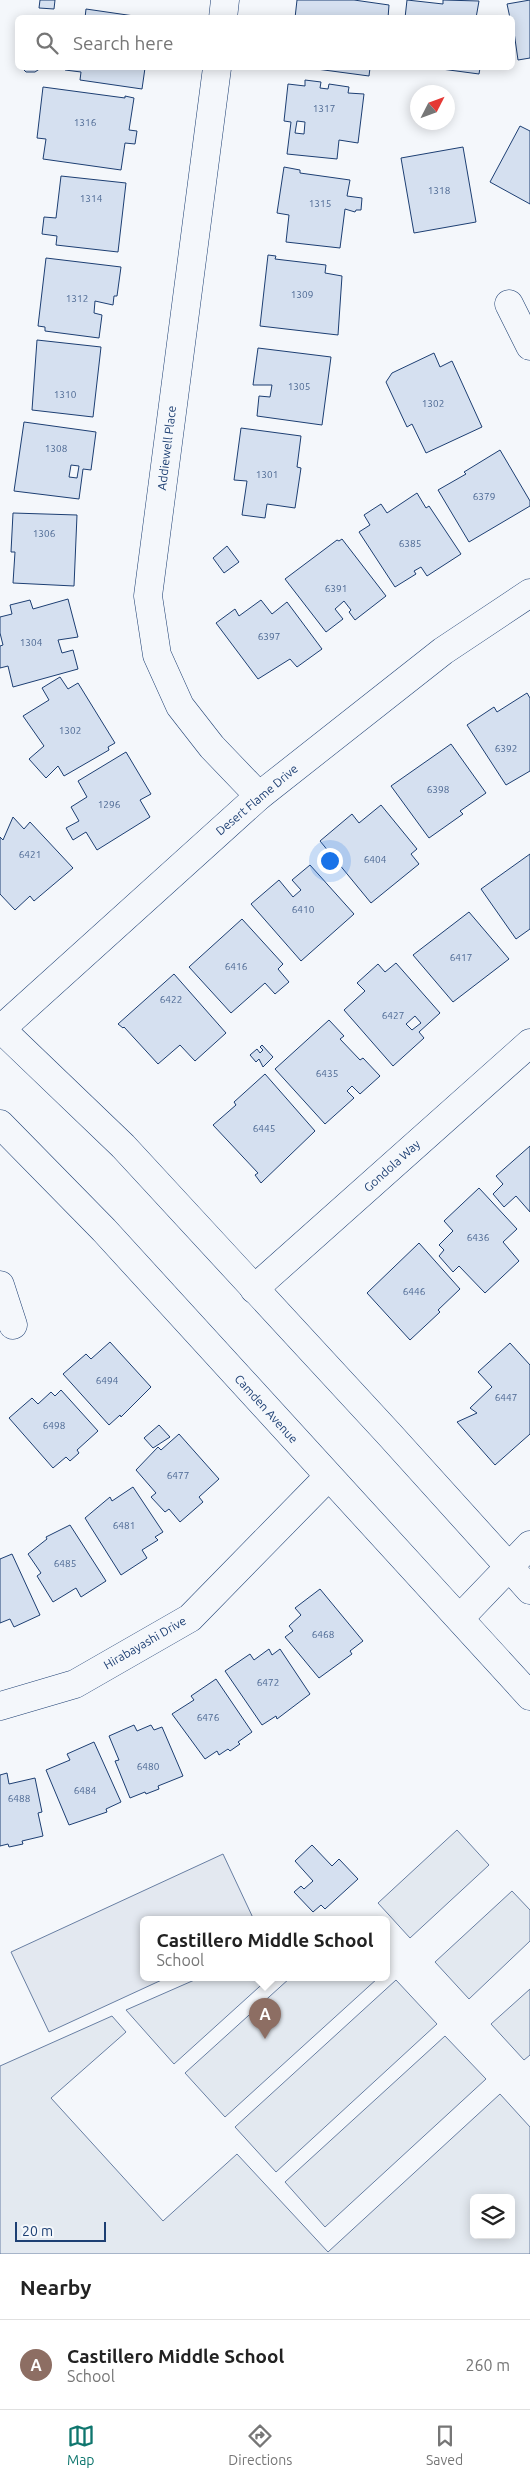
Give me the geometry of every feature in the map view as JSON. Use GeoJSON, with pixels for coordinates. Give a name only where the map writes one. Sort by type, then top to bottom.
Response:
{"type":"FeatureCollection","features":[{"type":"Feature","properties":{"kind":"street"},"geometry":{"type":"LineString","coordinates":[[223,15],[225,0]]}},
{"type":"Feature","properties":{"kind":"street","name":"Addiewell Place"},"geometry":{"type":"LineString","coordinates":[[217,70],[148,596],[157,655],[180,706],[212,747],[259,796]]}},
{"type":"Feature","properties":{"kind":"street"},"geometry":{"type":"LineString","coordinates":[[509,304],[530,346]]}},
{"type":"Feature","properties":{"kind":"street","name":"Desert Flame Drive"},"geometry":{"type":"LineString","coordinates":[[1,1029],[259,796],[444,651],[530,593]]}},
{"type":"Feature","properties":{"kind":"street"},"geometry":{"type":"LineString","coordinates":[[1,1029],[123,1146],[530,1590]]}},
{"type":"Feature","properties":{"kind":"street","name":"Gondola Way"},"geometry":{"type":"LineString","coordinates":[[254,1289],[530,1043]]}},
{"type":"Feature","properties":{"kind":"street","name":"Camden Avenue"},"geometry":{"type":"LineString","coordinates":[[0,1124],[104,1230],[530,1696]]}},
{"type":"Feature","properties":{"kind":"street"},"geometry":{"type":"LineString","coordinates":[[0,1286],[13,1325]]}},
{"type":"Feature","properties":{"kind":"street","name":"Hirabayashi Drive"},"geometry":{"type":"LineString","coordinates":[[0,1706],[75,1684],[190,1618],[328,1477]]}},
{"type":"Feature","properties":{"kind":"street"},"geometry":{"type":"LineString","coordinates":[[460,1618],[530,1546]]}},
{"type":"Feature","properties":{"kind":"shaded area"},"geometry":{"type":"Polygon","coordinates":[[[457,1830],[489,1865],[410,1938],[378,1903],[457,1830]]]}},
{"type":"Feature","properties":{"kind":"shaded area"},"geometry":{"type":"Polygon","coordinates":[[[223,1854],[252,1916],[140,1916],[140,1981],[160,1981],[49,2032],[11,1952],[223,1854]]]}},
{"type":"Feature","properties":{"kind":"shaded area"},"geometry":{"type":"Polygon","coordinates":[[[512,1891],[530,1910],[530,1941],[469,1999],[435,1962],[512,1891]]]}},
{"type":"Feature","properties":{"kind":"shaded area"},"geometry":{"type":"Polygon","coordinates":[[[396,1980],[437,2024],[276,2172],[235,2127],[396,1980]]]}},
{"type":"Feature","properties":{"kind":"shaded area"},"geometry":{"type":"Polygon","coordinates":[[[192,1981],[266,1981],[174,2064],[126,2010],[192,1981]]]}},
{"type":"Feature","properties":{"kind":"shaded area"},"geometry":{"type":"Polygon","coordinates":[[[287,1981],[375,1981],[225,2117],[185,2073],[287,1981]]]}},
{"type":"Feature","properties":{"kind":"shaded area"},"geometry":{"type":"Polygon","coordinates":[[[530,1989],[530,2055],[524,2060],[491,2024],[530,1989]]]}},
{"type":"Feature","properties":{"kind":"shaded area"},"geometry":{"type":"Polygon","coordinates":[[[112,2016],[126,2032],[51,2098],[163,2221],[237,2154],[328,2252],[500,2094],[530,2127],[530,2254],[0,2254],[0,2066],[112,2016]]]}},
{"type":"Feature","properties":{"kind":"shaded area"},"geometry":{"type":"Polygon","coordinates":[[[445,2036],[486,2079],[325,2227],[285,2182],[445,2036]]]}},
{"type":"Feature","properties":{"kind":"building"},"geometry":{"type":"Polygon","coordinates":[[[40,0],[55,0],[54,9],[39,8],[40,0]]]}},
{"type":"Feature","properties":{"kind":"building"},"geometry":{"type":"Polygon","coordinates":[[[297,0],[354,0],[389,5],[388,15],[295,15],[297,0]]]}},
{"type":"Feature","properties":{"kind":"building"},"geometry":{"type":"Polygon","coordinates":[[[407,0],[443,4],[443,0],[479,1],[477,15],[405,15],[407,0]]]}},
{"type":"Feature","properties":{"kind":"building"},"geometry":{"type":"Polygon","coordinates":[[[530,0],[530,58],[518,60],[515,39],[515,15],[509,15],[507,4],[530,0]]]}},
{"type":"Feature","properties":{"kind":"building"},"geometry":{"type":"Polygon","coordinates":[[[86,9],[127,15],[85,15],[86,9]]]}},
{"type":"Feature","properties":{"kind":"building"},"geometry":{"type":"Polygon","coordinates":[[[24,70],[38,70],[35,72],[26,72],[24,70]]]}},
{"type":"Feature","properties":{"kind":"building"},"geometry":{"type":"Polygon","coordinates":[[[65,70],[145,70],[142,89],[80,80],[81,72],[65,70]]]}},
{"type":"Feature","properties":{"kind":"building"},"geometry":{"type":"Polygon","coordinates":[[[324,70],[370,70],[369,76],[324,70]]]}},
{"type":"Feature","properties":{"kind":"building"},"geometry":{"type":"Polygon","coordinates":[[[449,70],[480,70],[479,74],[449,70]]]}},
{"type":"Feature","properties":{"kind":"building"},"geometry":{"type":"Polygon","coordinates":[[[305,80],[321,82],[320,88],[328,89],[329,84],[349,87],[348,93],[364,94],[358,143],[339,140],[337,159],[287,154],[291,122],[284,121],[288,84],[305,86],[305,80]],[[297,121],[295,133],[304,134],[305,122],[297,121]]]}},
{"type":"Feature","properties":{"kind":"building"},"geometry":{"type":"Polygon","coordinates":[[[43,87],[134,98],[129,130],[137,131],[135,144],[125,143],[121,170],[43,159],[46,139],[37,138],[43,87]]]}},
{"type":"Feature","properties":{"kind":"building"},"geometry":{"type":"Polygon","coordinates":[[[520,126],[530,131],[530,204],[490,182],[520,126]]]}},
{"type":"Feature","properties":{"kind":"building"},"geometry":{"type":"Polygon","coordinates":[[[463,147],[476,222],[414,233],[401,158],[463,147]]]}},
{"type":"Feature","properties":{"kind":"building"},"geometry":{"type":"Polygon","coordinates":[[[284,167],[300,170],[300,173],[350,180],[347,196],[362,198],[361,210],[356,210],[355,212],[345,209],[340,248],[286,242],[289,215],[277,213],[284,167]]]}},
{"type":"Feature","properties":{"kind":"building"},"geometry":{"type":"Polygon","coordinates":[[[61,176],[126,183],[118,252],[56,245],[57,236],[42,234],[44,217],[56,218],[61,176]]]}},
{"type":"Feature","properties":{"kind":"building"},"geometry":{"type":"Polygon","coordinates":[[[268,255],[276,256],[275,259],[326,265],[325,273],[342,276],[338,335],[260,326],[268,255]]]}},
{"type":"Feature","properties":{"kind":"building"},"geometry":{"type":"Polygon","coordinates":[[[46,258],[121,267],[117,296],[114,296],[113,305],[95,301],[94,313],[102,315],[99,338],[45,331],[45,327],[38,326],[46,258]]]}},
{"type":"Feature","properties":{"kind":"building"},"geometry":{"type":"Polygon","coordinates":[[[37,340],[101,347],[93,417],[32,410],[37,340]]]}},
{"type":"Feature","properties":{"kind":"building"},"geometry":{"type":"Polygon","coordinates":[[[258,348],[331,357],[322,425],[257,416],[259,396],[270,397],[272,385],[253,385],[258,348]]]}},
{"type":"Feature","properties":{"kind":"building"},"geometry":{"type":"Polygon","coordinates":[[[434,353],[440,367],[452,361],[482,427],[426,453],[412,424],[407,427],[386,382],[392,373],[434,353]]]}},
{"type":"Feature","properties":{"kind":"building"},"geometry":{"type":"Polygon","coordinates":[[[24,422],[96,432],[91,470],[83,469],[79,499],[14,491],[24,422]],[[71,465],[69,477],[77,478],[79,466],[71,465]]]}},
{"type":"Feature","properties":{"kind":"building"},"geometry":{"type":"Polygon","coordinates":[[[241,428],[301,436],[297,467],[301,468],[295,508],[267,504],[265,518],[242,515],[247,481],[234,480],[241,428]]]}},
{"type":"Feature","properties":{"kind":"building"},"geometry":{"type":"Polygon","coordinates":[[[500,450],[530,501],[530,506],[469,542],[438,490],[466,474],[464,472],[500,450]]]}},
{"type":"Feature","properties":{"kind":"building"},"geometry":{"type":"Polygon","coordinates":[[[417,493],[426,508],[429,506],[461,554],[427,576],[421,567],[414,571],[416,574],[395,587],[359,532],[370,525],[364,515],[381,504],[387,513],[417,493]]]}},
{"type":"Feature","properties":{"kind":"building"},"geometry":{"type":"Polygon","coordinates":[[[13,513],[77,515],[74,586],[13,583],[15,552],[11,552],[13,513]]]}},
{"type":"Feature","properties":{"kind":"building"},"geometry":{"type":"Polygon","coordinates":[[[342,539],[386,596],[355,620],[349,612],[351,610],[344,601],[335,609],[343,619],[326,632],[285,579],[337,540],[342,539]]]}},
{"type":"Feature","properties":{"kind":"building"},"geometry":{"type":"Polygon","coordinates":[[[227,546],[239,562],[224,573],[213,558],[227,546]]]}},
{"type":"Feature","properties":{"kind":"building"},"geometry":{"type":"Polygon","coordinates":[[[68,599],[78,637],[58,640],[62,653],[73,650],[78,669],[13,687],[8,666],[0,668],[0,646],[3,645],[0,633],[0,617],[12,614],[10,605],[30,600],[33,609],[68,599]]]}},
{"type":"Feature","properties":{"kind":"building"},"geometry":{"type":"Polygon","coordinates":[[[261,600],[272,614],[287,602],[322,649],[297,667],[290,659],[258,679],[216,623],[235,609],[239,616],[261,600]]]}},
{"type":"Feature","properties":{"kind":"building"},"geometry":{"type":"Polygon","coordinates":[[[60,677],[68,689],[78,683],[115,743],[108,747],[109,750],[64,776],[58,766],[46,778],[29,759],[44,746],[23,716],[49,700],[42,688],[60,677]]]}},
{"type":"Feature","properties":{"kind":"building"},"geometry":{"type":"Polygon","coordinates":[[[527,693],[530,698],[530,771],[506,785],[467,725],[494,707],[497,712],[527,693]]]}},
{"type":"Feature","properties":{"kind":"building"},"geometry":{"type":"Polygon","coordinates":[[[451,744],[486,793],[460,811],[463,814],[429,838],[391,786],[451,744]]]}},
{"type":"Feature","properties":{"kind":"building"},"geometry":{"type":"Polygon","coordinates":[[[126,752],[151,794],[140,800],[150,817],[97,850],[86,832],[73,840],[66,828],[79,821],[71,807],[87,797],[78,781],[126,752]]]}},
{"type":"Feature","properties":{"kind":"building"},"geometry":{"type":"Polygon","coordinates":[[[381,805],[417,849],[411,854],[419,864],[371,903],[320,841],[352,814],[359,823],[381,805]]]}},
{"type":"Feature","properties":{"kind":"building"},"geometry":{"type":"Polygon","coordinates":[[[13,817],[24,829],[30,822],[73,868],[34,901],[30,896],[15,910],[0,894],[0,837],[3,840],[13,817]]]}},
{"type":"Feature","properties":{"kind":"building"},"geometry":{"type":"Polygon","coordinates":[[[530,854],[530,929],[516,939],[481,889],[530,854]]]}},
{"type":"Feature","properties":{"kind":"building"},"geometry":{"type":"Polygon","coordinates":[[[310,865],[354,914],[301,961],[251,904],[279,880],[293,897],[301,890],[292,880],[310,865]]]}},
{"type":"Feature","properties":{"kind":"building"},"geometry":{"type":"Polygon","coordinates":[[[469,912],[509,959],[453,1002],[413,955],[469,912]]]}},
{"type":"Feature","properties":{"kind":"building"},"geometry":{"type":"Polygon","coordinates":[[[242,919],[283,964],[278,969],[289,982],[275,994],[265,983],[231,1013],[189,967],[242,919]]]}},
{"type":"Feature","properties":{"kind":"building"},"geometry":{"type":"Polygon","coordinates":[[[396,963],[440,1013],[419,1032],[424,1038],[393,1066],[344,1010],[365,991],[357,983],[378,964],[385,972],[396,963]],[[415,1016],[406,1024],[412,1030],[421,1023],[415,1016]]]}},
{"type":"Feature","properties":{"kind":"building"},"geometry":{"type":"Polygon","coordinates":[[[174,974],[226,1033],[195,1061],[180,1045],[158,1064],[124,1027],[118,1024],[174,974]]]}},
{"type":"Feature","properties":{"kind":"building"},"geometry":{"type":"Polygon","coordinates":[[[329,1020],[344,1036],[340,1039],[360,1060],[363,1058],[380,1076],[360,1094],[352,1086],[347,1091],[354,1098],[325,1124],[275,1069],[329,1020]]]}},
{"type":"Feature","properties":{"kind":"building"},"geometry":{"type":"Polygon","coordinates":[[[262,1045],[273,1057],[263,1067],[259,1059],[256,1062],[250,1055],[257,1049],[260,1053],[263,1050],[260,1047],[262,1045]]]}},
{"type":"Feature","properties":{"kind":"building"},"geometry":{"type":"Polygon","coordinates":[[[265,1074],[315,1131],[261,1183],[255,1175],[258,1173],[213,1125],[236,1105],[234,1102],[265,1074]]]}},
{"type":"Feature","properties":{"kind":"building"},"geometry":{"type":"Polygon","coordinates":[[[530,1146],[530,1212],[516,1196],[504,1207],[493,1194],[503,1184],[496,1176],[530,1146]]]}},
{"type":"Feature","properties":{"kind":"building"},"geometry":{"type":"Polygon","coordinates":[[[479,1188],[517,1229],[503,1242],[519,1261],[485,1293],[459,1266],[453,1272],[439,1256],[444,1250],[439,1245],[453,1231],[444,1221],[479,1188]]]}},
{"type":"Feature","properties":{"kind":"building"},"geometry":{"type":"Polygon","coordinates":[[[419,1243],[460,1289],[438,1310],[440,1312],[410,1340],[367,1293],[419,1243]]]}},
{"type":"Feature","properties":{"kind":"building"},"geometry":{"type":"Polygon","coordinates":[[[110,1342],[151,1387],[121,1417],[120,1415],[109,1425],[63,1374],[86,1354],[91,1359],[110,1342]]]}},
{"type":"Feature","properties":{"kind":"building"},"geometry":{"type":"Polygon","coordinates":[[[510,1343],[530,1365],[530,1434],[495,1465],[457,1422],[477,1413],[470,1408],[492,1387],[478,1372],[510,1343]]]}},
{"type":"Feature","properties":{"kind":"building"},"geometry":{"type":"Polygon","coordinates":[[[61,1390],[98,1431],[77,1450],[79,1453],[70,1461],[66,1457],[53,1468],[9,1418],[32,1398],[38,1404],[51,1392],[55,1396],[61,1390]]]}},
{"type":"Feature","properties":{"kind":"building"},"geometry":{"type":"Polygon","coordinates":[[[159,1425],[170,1437],[153,1448],[144,1438],[159,1425]]]}},
{"type":"Feature","properties":{"kind":"building"},"geometry":{"type":"Polygon","coordinates":[[[179,1434],[219,1479],[199,1497],[203,1502],[180,1522],[169,1509],[165,1512],[151,1497],[156,1493],[136,1470],[158,1447],[161,1450],[179,1434]]]}},
{"type":"Feature","properties":{"kind":"building"},"geometry":{"type":"Polygon","coordinates":[[[133,1487],[163,1532],[155,1537],[158,1540],[142,1550],[147,1558],[121,1575],[85,1518],[110,1497],[112,1501],[133,1487]]]}},
{"type":"Feature","properties":{"kind":"building"},"geometry":{"type":"Polygon","coordinates":[[[70,1525],[106,1581],[81,1597],[76,1588],[53,1602],[37,1576],[41,1573],[28,1554],[47,1539],[46,1537],[70,1525]]]}},
{"type":"Feature","properties":{"kind":"building"},"geometry":{"type":"Polygon","coordinates":[[[12,1554],[40,1615],[14,1627],[10,1619],[0,1623],[0,1559],[12,1554]]]}},
{"type":"Feature","properties":{"kind":"building"},"geometry":{"type":"Polygon","coordinates":[[[320,1589],[363,1641],[350,1651],[352,1654],[319,1678],[285,1637],[293,1631],[289,1626],[301,1615],[295,1608],[320,1589]]]}},
{"type":"Feature","properties":{"kind":"building"},"geometry":{"type":"Polygon","coordinates":[[[269,1649],[272,1655],[280,1649],[310,1694],[277,1719],[276,1716],[262,1725],[225,1671],[250,1654],[254,1660],[269,1649]]]}},
{"type":"Feature","properties":{"kind":"building"},"geometry":{"type":"Polygon","coordinates":[[[216,1679],[252,1732],[238,1742],[240,1744],[230,1751],[228,1749],[219,1755],[217,1751],[205,1759],[172,1714],[194,1700],[191,1696],[216,1679]]]}},
{"type":"Feature","properties":{"kind":"building"},"geometry":{"type":"Polygon","coordinates":[[[134,1725],[137,1731],[151,1725],[154,1730],[162,1727],[183,1776],[158,1786],[159,1789],[130,1798],[115,1761],[119,1760],[109,1736],[134,1725]]]}},
{"type":"Feature","properties":{"kind":"building"},"geometry":{"type":"Polygon","coordinates":[[[94,1742],[121,1802],[106,1809],[107,1812],[69,1825],[46,1770],[70,1760],[67,1754],[94,1742]]]}},
{"type":"Feature","properties":{"kind":"building"},"geometry":{"type":"Polygon","coordinates":[[[7,1773],[9,1784],[35,1778],[42,1812],[38,1813],[43,1836],[22,1841],[23,1844],[9,1847],[8,1844],[0,1846],[0,1775],[7,1773]]]}},
{"type":"Feature","properties":{"kind":"building"},"geometry":{"type":"Polygon","coordinates":[[[312,1845],[332,1866],[339,1859],[358,1879],[325,1909],[321,1905],[313,1912],[294,1892],[301,1886],[304,1889],[313,1881],[295,1861],[312,1845]]]}},
{"type":"Feature","properties":{"kind":"place","name":"Castillero Middle School"},"geometry":{"type":"Point","coordinates":[265,2039]}}]}
